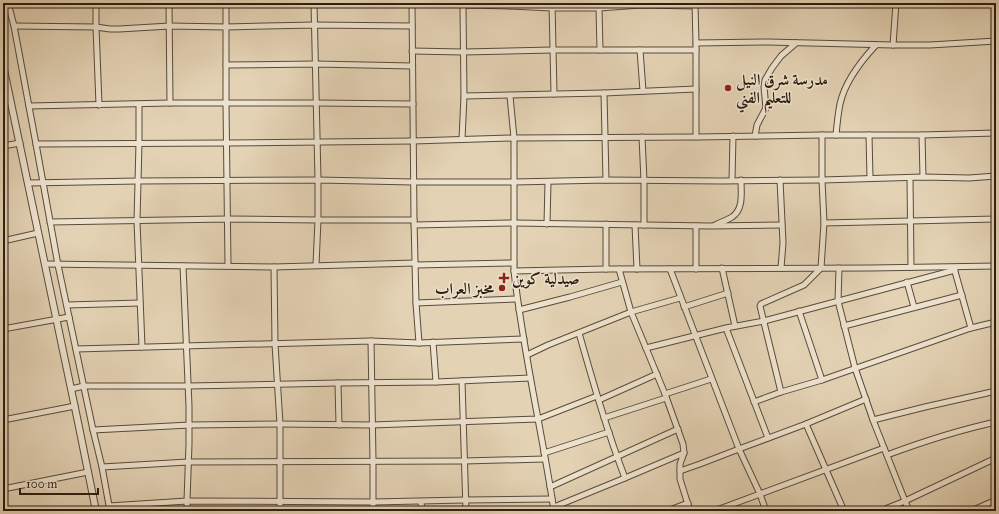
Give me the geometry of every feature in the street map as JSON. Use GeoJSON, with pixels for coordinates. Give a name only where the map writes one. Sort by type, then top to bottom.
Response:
{"type":"FeatureCollection","features":[{"type":"Feature","properties":{"kind":"street"},"geometry":{"type":"LineString","coordinates":[[8,3],[14,26],[44,183],[58,265],[102,467],[109,508],[186,501],[421,502],[552,499]]}},
{"type":"Feature","properties":{"kind":"street"},"geometry":{"type":"LineString","coordinates":[[96,3],[99,105]]}},
{"type":"Feature","properties":{"kind":"street"},"geometry":{"type":"LineString","coordinates":[[169,3],[170,103]]}},
{"type":"Feature","properties":{"kind":"street"},"geometry":{"type":"LineString","coordinates":[[226,3],[228,266]]}},
{"type":"Feature","properties":{"kind":"street"},"geometry":{"type":"LineString","coordinates":[[314,3],[318,180],[316,265]]}},
{"type":"Feature","properties":{"kind":"street"},"geometry":{"type":"LineString","coordinates":[[412,3],[413,182],[416,303],[419,343]]}},
{"type":"Feature","properties":{"kind":"street"},"geometry":{"type":"LineString","coordinates":[[893,45],[896,3]]}},
{"type":"Feature","properties":{"kind":"street"},"geometry":{"type":"LineString","coordinates":[[462,139],[464,96],[463,8],[468,5],[599,8],[641,4],[695,4],[696,137]]}},
{"type":"Feature","properties":{"kind":"street"},"geometry":{"type":"LineString","coordinates":[[552,6],[554,94]]}},
{"type":"Feature","properties":{"kind":"street"},"geometry":{"type":"LineString","coordinates":[[599,8],[600,50]]}},
{"type":"Feature","properties":{"kind":"street"},"geometry":{"type":"LineString","coordinates":[[14,26],[96,27],[119,30],[170,26],[412,26]]}},
{"type":"Feature","properties":{"kind":"street"},"geometry":{"type":"LineString","coordinates":[[696,43],[768,42],[893,45],[996,41]]}},
{"type":"Feature","properties":{"kind":"street"},"geometry":{"type":"LineString","coordinates":[[755,136],[757,125],[766,108],[765,80],[781,56],[796,43]]}},
{"type":"Feature","properties":{"kind":"street"},"geometry":{"type":"LineString","coordinates":[[836,135],[840,104],[847,86],[862,61],[876,45]]}},
{"type":"Feature","properties":{"kind":"street"},"geometry":{"type":"LineString","coordinates":[[412,50],[464,52],[553,50],[696,50]]}},
{"type":"Feature","properties":{"kind":"street"},"geometry":{"type":"LineString","coordinates":[[640,50],[643,91]]}},
{"type":"Feature","properties":{"kind":"street"},"geometry":{"type":"LineString","coordinates":[[226,65],[316,64],[412,66]]}},
{"type":"Feature","properties":{"kind":"street"},"geometry":{"type":"LineString","coordinates":[[3,65],[96,511]]}},
{"type":"Feature","properties":{"kind":"street"},"geometry":{"type":"LineString","coordinates":[[464,96],[510,96],[696,89]]}},
{"type":"Feature","properties":{"kind":"street"},"geometry":{"type":"LineString","coordinates":[[604,93],[606,180]]}},
{"type":"Feature","properties":{"kind":"street"},"geometry":{"type":"LineString","coordinates":[[510,96],[514,138],[514,271],[530,378],[554,509],[684,453]]}},
{"type":"Feature","properties":{"kind":"street"},"geometry":{"type":"LineString","coordinates":[[3,101],[10,99]]}},
{"type":"Feature","properties":{"kind":"street"},"geometry":{"type":"LineString","coordinates":[[29,106],[170,103],[413,104]]}},
{"type":"Feature","properties":{"kind":"street"},"geometry":{"type":"LineString","coordinates":[[139,104],[138,221],[142,347]]}},
{"type":"Feature","properties":{"kind":"street"},"geometry":{"type":"LineString","coordinates":[[36,144],[316,142],[514,138],[922,135],[996,133]]}},
{"type":"Feature","properties":{"kind":"street"},"geometry":{"type":"LineString","coordinates":[[781,392],[760,307],[761,304],[804,285],[821,268],[824,223],[822,135]]}},
{"type":"Feature","properties":{"kind":"street"},"geometry":{"type":"LineString","coordinates":[[869,135],[870,178]]}},
{"type":"Feature","properties":{"kind":"street"},"geometry":{"type":"LineString","coordinates":[[922,135],[923,177]]}},
{"type":"Feature","properties":{"kind":"street"},"geometry":{"type":"LineString","coordinates":[[732,180],[733,136]]}},
{"type":"Feature","properties":{"kind":"street"},"geometry":{"type":"LineString","coordinates":[[642,137],[644,225]]}},
{"type":"Feature","properties":{"kind":"street"},"geometry":{"type":"LineString","coordinates":[[3,146],[20,143]]}},
{"type":"Feature","properties":{"kind":"street"},"geometry":{"type":"LineString","coordinates":[[28,183],[318,180],[548,182],[606,180],[822,180],[923,177],[969,178],[996,176]]}},
{"type":"Feature","properties":{"kind":"street"},"geometry":{"type":"LineString","coordinates":[[910,178],[911,267]]}},
{"type":"Feature","properties":{"kind":"street"},"geometry":{"type":"LineString","coordinates":[[713,226],[733,216],[738,211],[741,205],[741,180]]}},
{"type":"Feature","properties":{"kind":"street"},"geometry":{"type":"LineString","coordinates":[[780,180],[783,243],[781,268]]}},
{"type":"Feature","properties":{"kind":"street"},"geometry":{"type":"LineString","coordinates":[[547,224],[548,182]]}},
{"type":"Feature","properties":{"kind":"street"},"geometry":{"type":"LineString","coordinates":[[50,222],[227,219],[414,223],[696,226],[782,225]]}},
{"type":"Feature","properties":{"kind":"street"},"geometry":{"type":"LineString","coordinates":[[824,223],[996,219]]}},
{"type":"Feature","properties":{"kind":"street"},"geometry":{"type":"LineString","coordinates":[[606,224],[606,269]]}},
{"type":"Feature","properties":{"kind":"street"},"geometry":{"type":"LineString","coordinates":[[635,225],[637,269]]}},
{"type":"Feature","properties":{"kind":"street"},"geometry":{"type":"LineString","coordinates":[[696,226],[696,269]]}},
{"type":"Feature","properties":{"kind":"street"},"geometry":{"type":"LineString","coordinates":[[3,241],[38,233]]}},
{"type":"Feature","properties":{"kind":"street"},"geometry":{"type":"LineString","coordinates":[[45,264],[274,267],[316,265],[514,263]]}},
{"type":"Feature","properties":{"kind":"street"},"geometry":{"type":"LineString","coordinates":[[183,266],[190,425],[186,501],[187,511]]}},
{"type":"Feature","properties":{"kind":"street"},"geometry":{"type":"LineString","coordinates":[[514,271],[722,268],[954,268],[996,266]]}},
{"type":"Feature","properties":{"kind":"street"},"geometry":{"type":"LineString","coordinates":[[274,267],[281,462],[280,511]]}},
{"type":"Feature","properties":{"kind":"street"},"geometry":{"type":"LineString","coordinates":[[722,268],[735,326]]}},
{"type":"Feature","properties":{"kind":"street"},"geometry":{"type":"LineString","coordinates":[[839,268],[838,301],[855,368],[873,420],[909,511]]}},
{"type":"Feature","properties":{"kind":"street"},"geometry":{"type":"LineString","coordinates":[[646,348],[726,328],[764,321],[954,268]]}},
{"type":"Feature","properties":{"kind":"street"},"geometry":{"type":"LineString","coordinates":[[954,268],[971,328]]}},
{"type":"Feature","properties":{"kind":"street"},"geometry":{"type":"LineString","coordinates":[[619,269],[632,312],[666,396],[683,444],[684,453],[680,471],[681,484],[690,511]]}},
{"type":"Feature","properties":{"kind":"street"},"geometry":{"type":"LineString","coordinates":[[670,269],[711,379],[766,511]]}},
{"type":"Feature","properties":{"kind":"street"},"geometry":{"type":"LineString","coordinates":[[519,310],[622,282]]}},
{"type":"Feature","properties":{"kind":"street"},"geometry":{"type":"LineString","coordinates":[[907,282],[914,307]]}},
{"type":"Feature","properties":{"kind":"street"},"geometry":{"type":"LineString","coordinates":[[684,307],[728,294]]}},
{"type":"Feature","properties":{"kind":"street"},"geometry":{"type":"LineString","coordinates":[[844,326],[962,294]]}},
{"type":"Feature","properties":{"kind":"street"},"geometry":{"type":"LineString","coordinates":[[416,303],[517,298]]}},
{"type":"Feature","properties":{"kind":"street"},"geometry":{"type":"LineString","coordinates":[[527,355],[548,345],[632,312],[680,298]]}},
{"type":"Feature","properties":{"kind":"street"},"geometry":{"type":"LineString","coordinates":[[67,304],[140,303]]}},
{"type":"Feature","properties":{"kind":"street"},"geometry":{"type":"LineString","coordinates":[[799,311],[822,380]]}},
{"type":"Feature","properties":{"kind":"street"},"geometry":{"type":"LineString","coordinates":[[3,329],[69,317]]}},
{"type":"Feature","properties":{"kind":"street"},"geometry":{"type":"LineString","coordinates":[[754,402],[931,343],[971,328],[996,322]]}},
{"type":"Feature","properties":{"kind":"street"},"geometry":{"type":"LineString","coordinates":[[726,328],[768,438]]}},
{"type":"Feature","properties":{"kind":"street"},"geometry":{"type":"LineString","coordinates":[[579,333],[604,418],[625,478]]}},
{"type":"Feature","properties":{"kind":"street"},"geometry":{"type":"LineString","coordinates":[[76,349],[371,341],[419,343],[524,339]]}},
{"type":"Feature","properties":{"kind":"street"},"geometry":{"type":"LineString","coordinates":[[371,341],[374,461],[373,511]]}},
{"type":"Feature","properties":{"kind":"street"},"geometry":{"type":"LineString","coordinates":[[433,342],[436,382]]}},
{"type":"Feature","properties":{"kind":"street"},"geometry":{"type":"LineString","coordinates":[[93,430],[190,425],[372,425],[538,419],[598,398],[657,374]]}},
{"type":"Feature","properties":{"kind":"street"},"geometry":{"type":"LineString","coordinates":[[71,389],[84,386],[436,382],[530,378]]}},
{"type":"Feature","properties":{"kind":"street"},"geometry":{"type":"LineString","coordinates":[[604,418],[711,379]]}},
{"type":"Feature","properties":{"kind":"street"},"geometry":{"type":"LineString","coordinates":[[462,381],[466,511]]}},
{"type":"Feature","properties":{"kind":"street"},"geometry":{"type":"LineString","coordinates":[[338,383],[339,424]]}},
{"type":"Feature","properties":{"kind":"street"},"geometry":{"type":"LineString","coordinates":[[873,420],[996,392]]}},
{"type":"Feature","properties":{"kind":"street"},"geometry":{"type":"LineString","coordinates":[[680,471],[806,424],[866,399]]}},
{"type":"Feature","properties":{"kind":"street"},"geometry":{"type":"LineString","coordinates":[[3,420],[75,406]]}},
{"type":"Feature","properties":{"kind":"street"},"geometry":{"type":"LineString","coordinates":[[887,455],[909,446],[967,428],[996,422]]}},
{"type":"Feature","properties":{"kind":"street"},"geometry":{"type":"LineString","coordinates":[[806,424],[844,509],[837,511]]}},
{"type":"Feature","properties":{"kind":"street"},"geometry":{"type":"LineString","coordinates":[[550,487],[678,429]]}},
{"type":"Feature","properties":{"kind":"street"},"geometry":{"type":"LineString","coordinates":[[544,453],[609,432]]}},
{"type":"Feature","properties":{"kind":"street"},"geometry":{"type":"LineString","coordinates":[[714,511],[884,448]]}},
{"type":"Feature","properties":{"kind":"street"},"geometry":{"type":"LineString","coordinates":[[880,511],[905,501],[996,458]]}},
{"type":"Feature","properties":{"kind":"street"},"geometry":{"type":"LineString","coordinates":[[102,467],[188,462],[464,461],[545,459]]}},
{"type":"Feature","properties":{"kind":"street"},"geometry":{"type":"LineString","coordinates":[[3,489],[88,472]]}},
{"type":"Feature","properties":{"kind":"street"},"geometry":{"type":"LineString","coordinates":[[971,511],[996,500]]}},
{"type":"Feature","properties":{"kind":"street"},"geometry":{"type":"LineString","coordinates":[[421,502],[422,511]]}},
{"type":"Feature","properties":{"kind":"street"},"geometry":{"type":"LineString","coordinates":[[667,511],[688,503]]}},
{"type":"Feature","properties":{"kind":"place","name":"مدرسة شرق النيل للتعليم الفني"},"geometry":{"type":"Point","coordinates":[728,88]}},
{"type":"Feature","properties":{"kind":"place","name":"صيدلية كوين"},"geometry":{"type":"Point","coordinates":[504,278]}},
{"type":"Feature","properties":{"kind":"place","name":"مخبز العراب"},"geometry":{"type":"Point","coordinates":[502,288]}}]}
